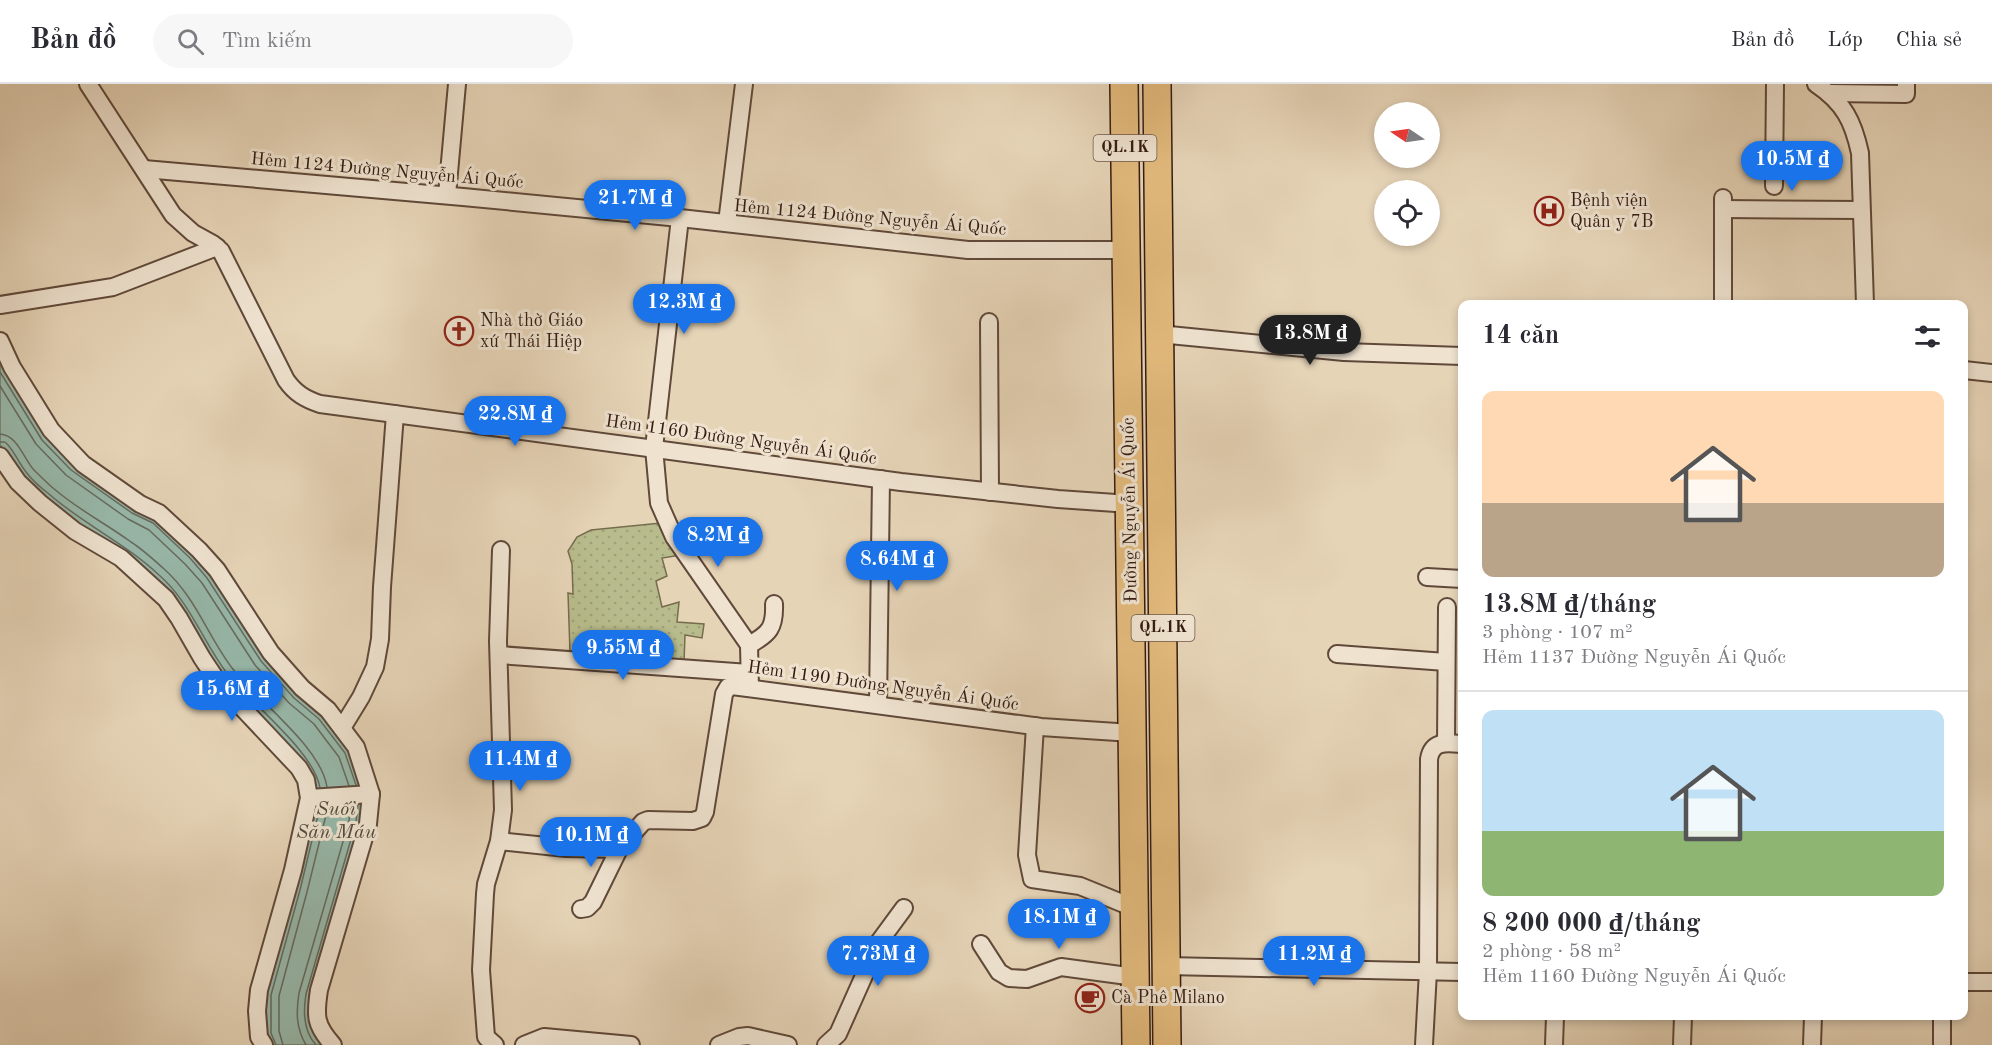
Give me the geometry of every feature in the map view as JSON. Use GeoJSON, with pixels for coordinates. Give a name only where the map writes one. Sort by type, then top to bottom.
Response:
{"type":"FeatureCollection","features":[{"type":"Feature","properties":{"kind":"main road","name":"Đường Nguyễn Ái Quốc"},"geometry":{"type":"LineString","coordinates":[[1124,84],[1136,1045]]}},
{"type":"Feature","properties":{"kind":"main road","name":"Đường Nguyễn Ái Quốc"},"geometry":{"type":"LineString","coordinates":[[1157,84],[1167,1045]]}},
{"type":"Feature","properties":{"kind":"main road"},"geometry":{"type":"LineString","coordinates":[[1127,213],[1158,211]]}},
{"type":"Feature","properties":{"kind":"street","name":"Hẻm 1160 Đường Nguyễn Ái Quốc"},"geometry":{"type":"LineString","coordinates":[[88,84],[177,220],[197,236],[217,247],[286,380],[299,395],[320,404],[881,479],[1078,501],[1130,504]]}},
{"type":"Feature","properties":{"kind":"street"},"geometry":{"type":"LineString","coordinates":[[447,195],[457,84]]}},
{"type":"Feature","properties":{"kind":"street"},"geometry":{"type":"LineString","coordinates":[[727,224],[744,84]]}},
{"type":"Feature","properties":{"kind":"street"},"geometry":{"type":"LineString","coordinates":[[1774,186],[1775,84]]}},
{"type":"Feature","properties":{"kind":"street"},"geometry":{"type":"LineString","coordinates":[[1823,88],[1906,94],[1906,84]]}},
{"type":"Feature","properties":{"kind":"street"},"geometry":{"type":"LineString","coordinates":[[1823,88],[1849,116],[1860,153],[1860,210],[1865,300]]}},
{"type":"Feature","properties":{"kind":"street","name":"Hẻm 1124 Đường Nguyễn Ái Quốc"},"geometry":{"type":"LineString","coordinates":[[144,169],[447,195],[968,250],[1127,250]]}},
{"type":"Feature","properties":{"kind":"street"},"geometry":{"type":"LineString","coordinates":[[1723,300],[1723,203],[1860,210]]}},
{"type":"Feature","properties":{"kind":"street"},"geometry":{"type":"LineString","coordinates":[[499,655],[749,681],[749,645],[674,537],[659,504],[654,448],[680,218]]}},
{"type":"Feature","properties":{"kind":"street"},"geometry":{"type":"LineString","coordinates":[[0,305],[112,287],[217,247]]}},
{"type":"Feature","properties":{"kind":"street"},"geometry":{"type":"LineString","coordinates":[[989,322],[990,492]]}},
{"type":"Feature","properties":{"kind":"street"},"geometry":{"type":"LineString","coordinates":[[1159,334],[1355,352],[1458,356]]}},
{"type":"Feature","properties":{"kind":"street"},"geometry":{"type":"LineString","coordinates":[[0,340],[12,367],[51,430],[83,464],[140,504],[159,513],[200,550],[217,570],[271,653],[302,688],[328,710],[356,747],[371,794],[368,824],[319,990],[316,1009],[322,1033],[333,1045]]}},
{"type":"Feature","properties":{"kind":"street"},"geometry":{"type":"LineString","coordinates":[[1968,370],[1992,373]]}},
{"type":"Feature","properties":{"kind":"street"},"geometry":{"type":"LineString","coordinates":[[342,728],[375,668],[380,639],[394,414]]}},
{"type":"Feature","properties":{"kind":"street"},"geometry":{"type":"LineString","coordinates":[[0,456],[18,482],[40,503],[75,531],[121,558],[166,599],[218,682],[299,768],[306,780],[309,798],[259,990],[257,1011],[259,1036],[264,1045]]}},
{"type":"Feature","properties":{"kind":"street"},"geometry":{"type":"LineString","coordinates":[[878,704],[881,479]]}},
{"type":"Feature","properties":{"kind":"street"},"geometry":{"type":"LineString","coordinates":[[495,1045],[486,1037],[481,970],[486,884],[499,841],[503,810],[499,655],[501,550]]}},
{"type":"Feature","properties":{"kind":"street"},"geometry":{"type":"LineString","coordinates":[[1427,577],[1458,579]]}},
{"type":"Feature","properties":{"kind":"street"},"geometry":{"type":"LineString","coordinates":[[749,645],[765,636],[770,629],[775,618],[774,604]]}},
{"type":"Feature","properties":{"kind":"street"},"geometry":{"type":"LineString","coordinates":[[1424,1045],[1428,971],[1429,759],[1437,743],[1454,743],[1446,662],[1447,607]]}},
{"type":"Feature","properties":{"kind":"street"},"geometry":{"type":"LineString","coordinates":[[1337,654],[1446,662]]}},
{"type":"Feature","properties":{"kind":"street","name":"Hẻm 1190 Đường Nguyễn Ái Quốc"},"geometry":{"type":"LineString","coordinates":[[619,849],[643,822],[648,820],[693,821],[702,818],[705,812],[725,690],[749,681],[878,704],[1035,726],[1132,733]]}},
{"type":"Feature","properties":{"kind":"street"},"geometry":{"type":"LineString","coordinates":[[1035,726],[1027,855],[1032,879],[1080,886],[1134,908]]}},
{"type":"Feature","properties":{"kind":"street"},"geometry":{"type":"LineString","coordinates":[[309,798],[371,794]]}},
{"type":"Feature","properties":{"kind":"street"},"geometry":{"type":"LineString","coordinates":[[499,841],[573,849],[619,849],[593,902],[587,908],[580,909]]}},
{"type":"Feature","properties":{"kind":"street"},"geometry":{"type":"LineString","coordinates":[[826,1045],[838,1034],[879,942],[904,908]]}},
{"type":"Feature","properties":{"kind":"street"},"geometry":{"type":"LineString","coordinates":[[981,944],[999,972],[1009,978],[1027,979],[1061,967],[1135,977]]}},
{"type":"Feature","properties":{"kind":"street"},"geometry":{"type":"LineString","coordinates":[[1166,966],[1458,972]]}},
{"type":"Feature","properties":{"kind":"street"},"geometry":{"type":"LineString","coordinates":[[1968,982],[1992,982]]}},
{"type":"Feature","properties":{"kind":"street"},"geometry":{"type":"LineString","coordinates":[[1554,1045],[1555,1020]]}},
{"type":"Feature","properties":{"kind":"street"},"geometry":{"type":"LineString","coordinates":[[1682,1045],[1683,1020]]}},
{"type":"Feature","properties":{"kind":"street"},"geometry":{"type":"LineString","coordinates":[[1812,1045],[1813,1020]]}},
{"type":"Feature","properties":{"kind":"street"},"geometry":{"type":"LineString","coordinates":[[1942,1020],[1942,1045]]}},
{"type":"Feature","properties":{"kind":"street"},"geometry":{"type":"LineString","coordinates":[[719,1045],[748,1036],[788,1045]]}},
{"type":"Feature","properties":{"kind":"street"},"geometry":{"type":"LineString","coordinates":[[524,1045],[544,1037],[631,1045]]}},
{"type":"Feature","properties":{"kind":"green space"},"geometry":{"type":"Polygon","coordinates":[[[661,523],[681,555],[662,558],[667,576],[656,581],[662,607],[679,602],[677,622],[704,624],[702,638],[685,635],[684,662],[570,652],[568,593],[573,594],[572,564],[568,551],[577,537],[591,530],[661,523]]]}},
{"type":"Feature","properties":{"kind":"water","name":"Suối Săn Máu"},"geometry":{"type":"Polygon","coordinates":[[[0,357],[47,436],[156,518],[195,554],[351,751],[363,788],[362,823],[316,976],[325,1045],[271,1045],[265,1020],[265,994],[314,791],[222,677],[196,633],[77,524],[44,499],[22,476],[0,445],[0,357]]]}},
{"type":"Feature","properties":{"kind":"place","name":"Bệnh viện Quân y 7B"},"geometry":{"type":"Point","coordinates":[1549,211]}},
{"type":"Feature","properties":{"kind":"place","name":"Nhà thờ Giáo xứ Thái Hiệp"},"geometry":{"type":"Point","coordinates":[459,331]}},
{"type":"Feature","properties":{"kind":"place","name":"Cà Phê Milano"},"geometry":{"type":"Point","coordinates":[1090,998]}}]}
